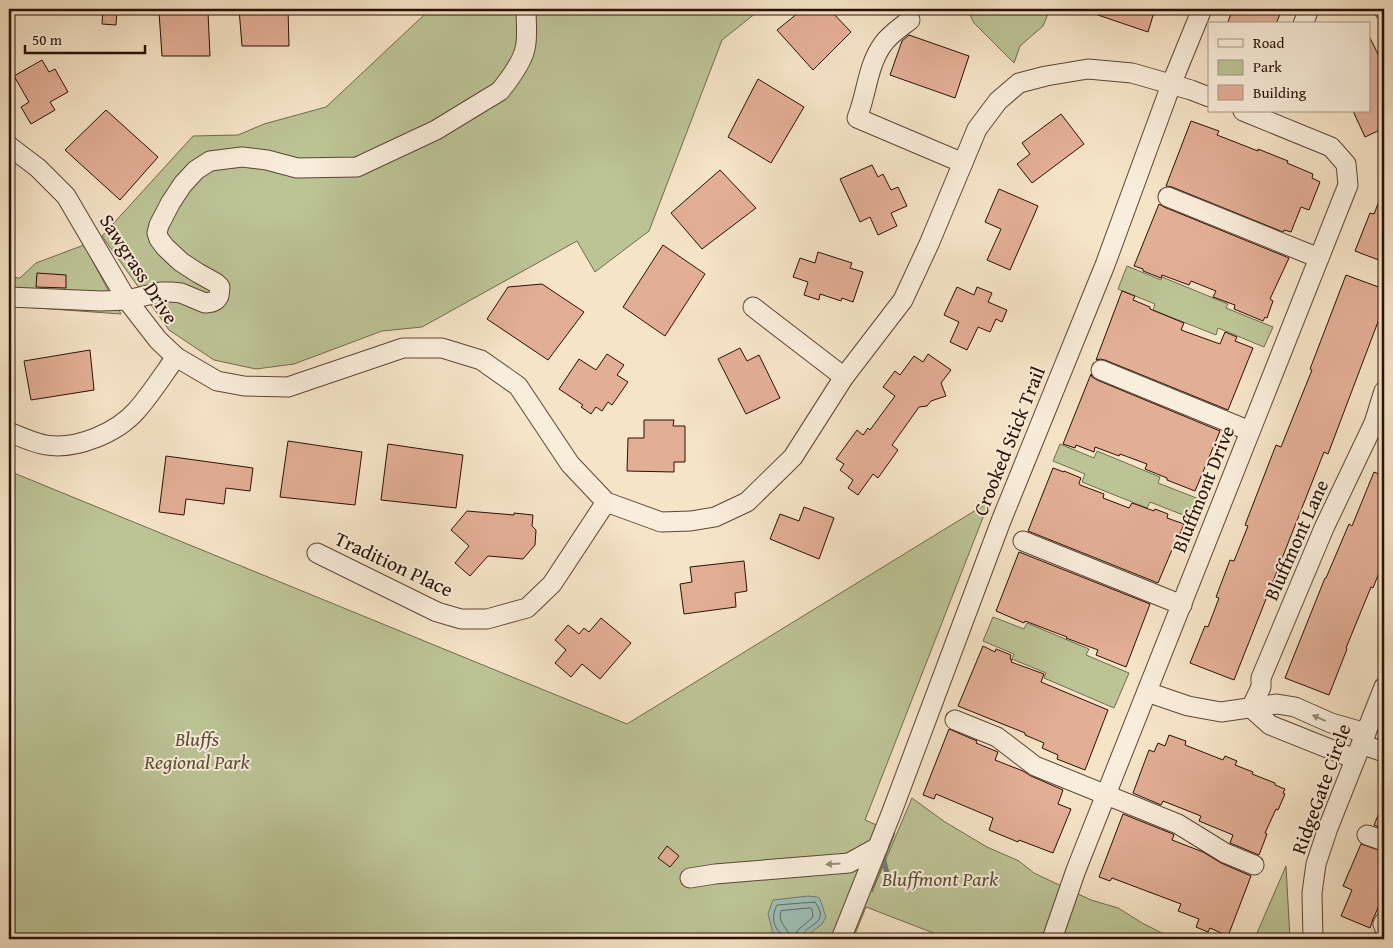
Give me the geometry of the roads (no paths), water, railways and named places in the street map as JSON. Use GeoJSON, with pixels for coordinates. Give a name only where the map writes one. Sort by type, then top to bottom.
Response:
{"type":"FeatureCollection","features":[{"type":"Feature","properties":{"kind":"street"},"geometry":{"type":"LineString","coordinates":[[9,297],[92,301],[127,300],[161,292],[181,293],[205,303],[216,300],[219,296],[220,287],[181,262],[165,247],[157,233],[170,202],[196,170],[210,162],[242,157],[261,159],[296,168],[357,166],[436,130],[500,91],[506,84],[522,58],[525,49],[526,9]]}},
{"type":"Feature","properties":{"kind":"street","name":"Crooked Stick Trail"},"geometry":{"type":"LineString","coordinates":[[840,939],[891,814],[1001,521],[1104,265],[1171,85],[1202,9]]}},
{"type":"Feature","properties":{"kind":"street"},"geometry":{"type":"LineString","coordinates":[[1304,22],[1309,9]]}},
{"type":"Feature","properties":{"kind":"street"},"geometry":{"type":"LineString","coordinates":[[910,20],[883,43],[870,70],[857,118],[963,163]]}},
{"type":"Feature","properties":{"kind":"street"},"geometry":{"type":"LineString","coordinates":[[754,308],[844,377],[903,300],[930,244],[977,129],[998,101],[1019,82],[1088,70],[1132,73],[1191,90],[1208,98]]}},
{"type":"Feature","properties":{"kind":"street","name":"Bluffmont Drive"},"geometry":{"type":"LineString","coordinates":[[1052,939],[1076,870],[1348,185],[1346,164],[1331,147],[1266,116],[1248,112]]}},
{"type":"Feature","properties":{"kind":"street","name":"Sawgrass Drive"},"geometry":{"type":"LineString","coordinates":[[9,146],[38,168],[66,196],[127,300],[158,340],[176,357],[217,381],[244,386],[288,387],[403,348],[442,348],[481,360],[518,386],[570,464],[606,502],[662,522],[715,518],[747,502],[793,457],[844,377]]}},
{"type":"Feature","properties":{"kind":"street"},"geometry":{"type":"LineString","coordinates":[[1168,196],[1319,258]]}},
{"type":"Feature","properties":{"kind":"street"},"geometry":{"type":"LineString","coordinates":[[9,432],[47,445],[90,440],[114,429],[136,411],[176,357]]}},
{"type":"Feature","properties":{"kind":"street"},"geometry":{"type":"LineString","coordinates":[[1101,370],[1250,432]]}},
{"type":"Feature","properties":{"kind":"street","name":"Bluffmont Lane"},"geometry":{"type":"LineString","coordinates":[[1251,708],[1261,687],[1261,678],[1324,528],[1374,422],[1384,391]]}},
{"type":"Feature","properties":{"kind":"street","name":"Tradition Place"},"geometry":{"type":"LineString","coordinates":[[317,553],[437,612],[461,619],[487,619],[527,608],[552,584],[606,502]]}},
{"type":"Feature","properties":{"kind":"street"},"geometry":{"type":"LineString","coordinates":[[1023,541],[1182,605]]}},
{"type":"Feature","properties":{"kind":"street","name":"RidgeGate Circle"},"geometry":{"type":"LineString","coordinates":[[1313,939],[1312,893],[1316,864],[1328,828],[1384,687]]}},
{"type":"Feature","properties":{"kind":"street"},"geometry":{"type":"LineString","coordinates":[[1147,692],[1188,706],[1221,712],[1277,704],[1295,707],[1331,723],[1361,745]]}},
{"type":"Feature","properties":{"kind":"street"},"geometry":{"type":"LineString","coordinates":[[1251,708],[1270,725],[1361,745],[1384,752]]}},
{"type":"Feature","properties":{"kind":"street"},"geometry":{"type":"LineString","coordinates":[[955,720],[997,737],[1035,766],[1178,824],[1225,853],[1254,865]]}},
{"type":"Feature","properties":{"kind":"street"},"geometry":{"type":"LineString","coordinates":[[690,878],[715,874],[849,863],[878,847]]}},
{"type":"Feature","properties":{"kind":"street"},"geometry":{"type":"LineString","coordinates":[[1384,922],[1384,926]]}},
{"type":"Feature","properties":{"kind":"water"},"geometry":{"type":"Polygon","coordinates":[[[808,896],[820,899],[826,917],[822,924],[803,939],[781,939],[773,933],[768,914],[773,900],[808,896]]]}},
{"type":"Feature","properties":{"kind":"waterway"},"geometry":{"type":"LineString","coordinates":[[882,853],[888,877]]}},
{"type":"Feature","properties":{"kind":"park label","name":"Bluffs Regional Park"},"geometry":{"type":"Point","coordinates":[197,750]}},
{"type":"Feature","properties":{"kind":"park label","name":"Bluffmont Park"},"geometry":{"type":"Point","coordinates":[940,879]}}]}
